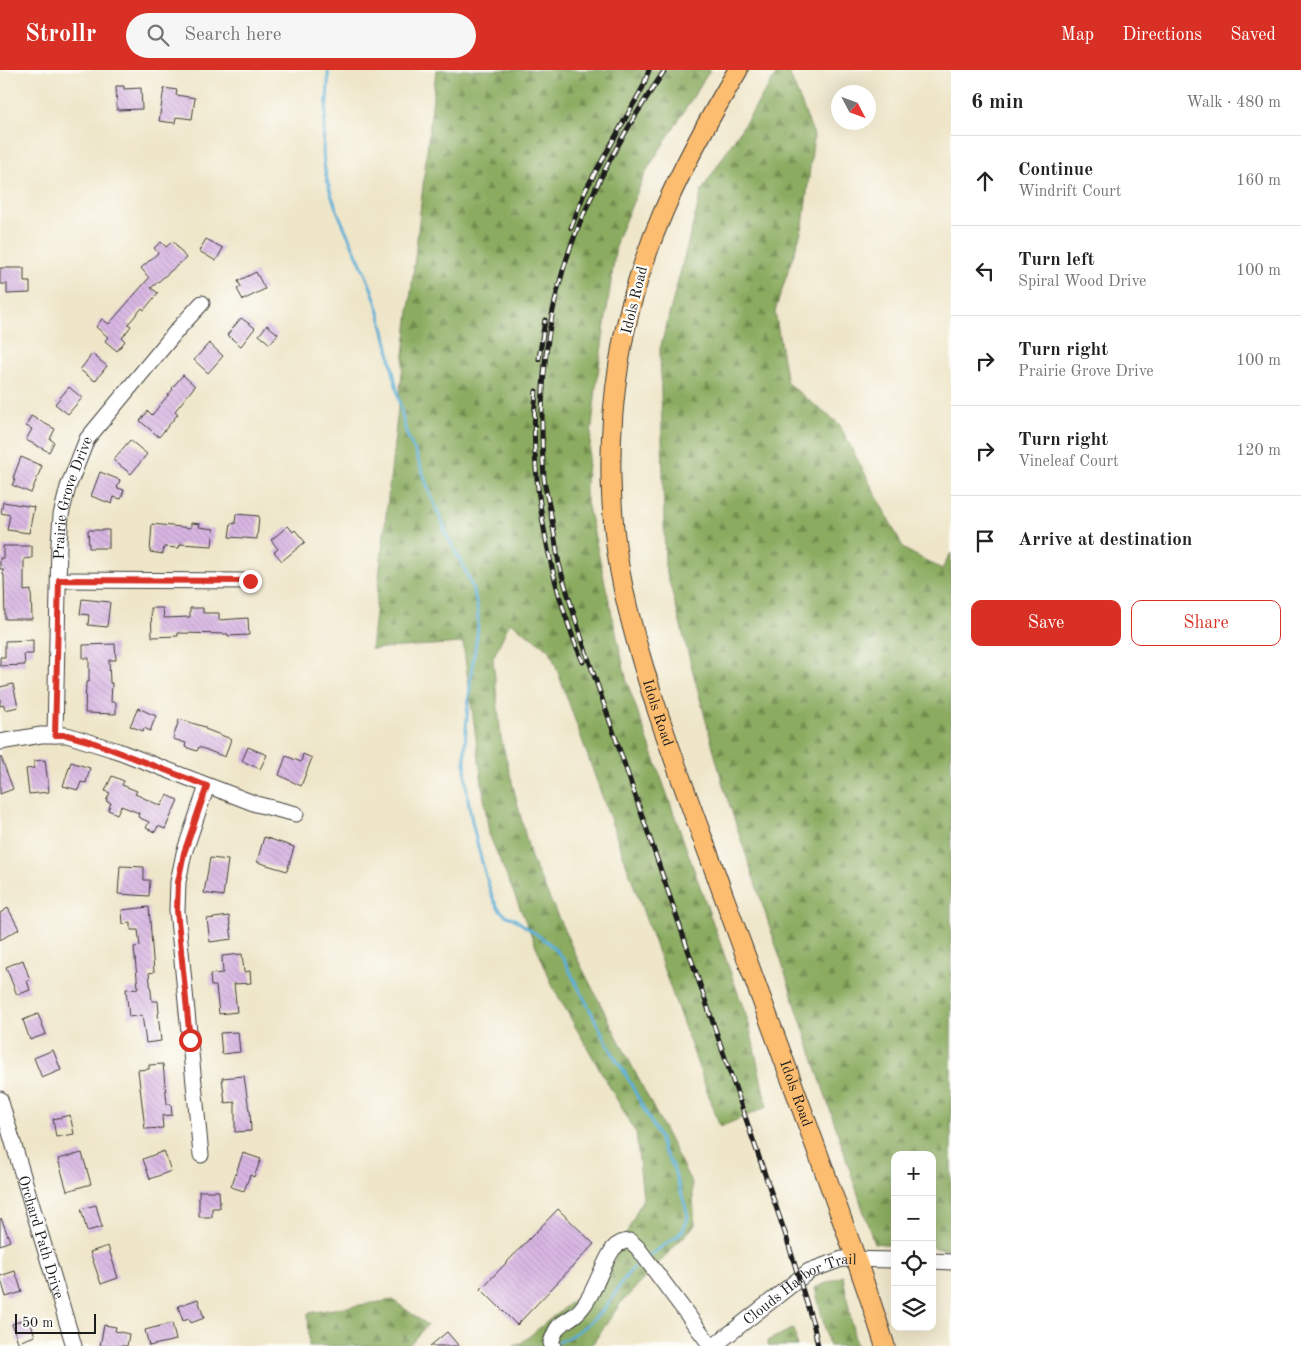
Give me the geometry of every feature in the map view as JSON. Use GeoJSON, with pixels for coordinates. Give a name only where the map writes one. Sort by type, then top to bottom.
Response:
{"type":"FeatureCollection","features":[{"type":"Feature","properties":{"kind":"main road","name":"Idols Road"},"geometry":{"type":"LineString","coordinates":[[738,70],[686,161],[662,212],[646,253],[632,302],[619,362],[614,415],[611,465],[614,524],[623,589],[642,663],[663,729],[856,1259],[885,1346]]}},
{"type":"Feature","properties":{"kind":"street","name":"Prairie Grove Drive"},"geometry":{"type":"LineString","coordinates":[[55,735],[59,543],[61,515],[68,487],[88,439],[179,328],[202,304]]}},
{"type":"Feature","properties":{"kind":"street"},"geometry":{"type":"LineString","coordinates":[[59,580],[250,581]]}},
{"type":"Feature","properties":{"kind":"street"},"geometry":{"type":"LineString","coordinates":[[0,742],[41,735],[67,735],[92,742],[256,804],[296,814]]}},
{"type":"Feature","properties":{"kind":"street"},"geometry":{"type":"LineString","coordinates":[[201,1155],[177,910],[178,882],[184,853],[207,786]]}},
{"type":"Feature","properties":{"kind":"street","name":"Orchard Path Drive"},"geometry":{"type":"LineString","coordinates":[[0,1098],[74,1346]]}},
{"type":"Feature","properties":{"kind":"street"},"geometry":{"type":"LineString","coordinates":[[552,1346],[554,1334],[560,1324],[577,1313],[595,1284],[614,1247],[623,1241],[630,1241],[637,1246],[713,1346]]}},
{"type":"Feature","properties":{"kind":"street","name":"Clouds Harbor Trail"},"geometry":{"type":"LineString","coordinates":[[713,1346],[809,1272],[842,1259],[891,1260]]}},
{"type":"Feature","properties":{"kind":"street"},"geometry":{"type":"LineString","coordinates":[[936,1261],[951,1262]]}},
{"type":"Feature","properties":{"kind":"green space"},"geometry":{"type":"Polygon","coordinates":[[[436,70],[710,70],[647,170],[617,239],[596,388],[585,493],[627,682],[749,1024],[767,1107],[720,1127],[550,650],[510,622],[493,658],[501,738],[531,858],[577,958],[692,1184],[695,1225],[620,1304],[591,1346],[512,1346],[521,1343],[609,1271],[643,1198],[636,1133],[554,989],[489,834],[463,643],[371,649],[436,70]]]}},
{"type":"Feature","properties":{"kind":"green space"},"geometry":{"type":"Polygon","coordinates":[[[779,70],[788,70],[814,135],[803,226],[775,311],[787,383],[839,424],[904,549],[942,569],[951,553],[951,1250],[936,1248],[936,1151],[891,1151],[891,1245],[874,1243],[723,785],[665,566],[660,349],[702,190],[779,70]]]}},
{"type":"Feature","properties":{"kind":"green space"},"geometry":{"type":"Polygon","coordinates":[[[843,1276],[856,1346],[829,1346],[815,1288],[843,1276]]]}},
{"type":"Feature","properties":{"kind":"green space"},"geometry":{"type":"Polygon","coordinates":[[[393,1300],[427,1325],[408,1346],[309,1346],[308,1313],[393,1300]]]}},
{"type":"Feature","properties":{"kind":"green space"},"geometry":{"type":"Polygon","coordinates":[[[794,1328],[797,1346],[768,1346],[767,1341],[794,1328]]]}},
{"type":"Feature","properties":{"kind":"building"},"geometry":{"type":"Polygon","coordinates":[[[116,86],[124,86],[124,89],[141,88],[142,109],[117,110],[116,86]]]}},
{"type":"Feature","properties":{"kind":"building"},"geometry":{"type":"Polygon","coordinates":[[[164,88],[177,90],[176,95],[195,98],[192,119],[176,117],[175,123],[159,121],[164,88]]]}},
{"type":"Feature","properties":{"kind":"building"},"geometry":{"type":"Polygon","coordinates":[[[206,239],[223,248],[216,261],[199,251],[206,239]]]}},
{"type":"Feature","properties":{"kind":"building"},"geometry":{"type":"Polygon","coordinates":[[[173,241],[186,258],[151,288],[158,293],[144,310],[142,308],[128,324],[131,326],[122,338],[125,341],[117,351],[105,341],[108,337],[96,327],[102,319],[109,324],[149,278],[141,268],[158,253],[154,248],[161,242],[166,247],[173,241]]]}},
{"type":"Feature","properties":{"kind":"building"},"geometry":{"type":"Polygon","coordinates":[[[0,268],[24,268],[24,282],[30,282],[30,293],[7,294],[7,284],[0,284],[0,268]]]}},
{"type":"Feature","properties":{"kind":"building"},"geometry":{"type":"Polygon","coordinates":[[[256,272],[265,289],[243,300],[237,289],[241,287],[238,281],[256,272]]]}},
{"type":"Feature","properties":{"kind":"building"},"geometry":{"type":"Polygon","coordinates":[[[241,318],[255,328],[241,346],[227,335],[241,318]]]}},
{"type":"Feature","properties":{"kind":"building"},"geometry":{"type":"Polygon","coordinates":[[[267,325],[278,334],[270,344],[259,335],[267,325]]]}},
{"type":"Feature","properties":{"kind":"building"},"geometry":{"type":"Polygon","coordinates":[[[209,343],[223,356],[208,373],[194,360],[209,343]]]}},
{"type":"Feature","properties":{"kind":"building"},"geometry":{"type":"Polygon","coordinates":[[[92,354],[107,366],[95,381],[80,370],[92,354]]]}},
{"type":"Feature","properties":{"kind":"building"},"geometry":{"type":"Polygon","coordinates":[[[183,375],[195,386],[175,411],[178,414],[159,437],[140,421],[148,411],[152,415],[183,375]]]}},
{"type":"Feature","properties":{"kind":"building"},"geometry":{"type":"Polygon","coordinates":[[[69,387],[82,398],[68,414],[55,404],[69,387]]]}},
{"type":"Feature","properties":{"kind":"building"},"geometry":{"type":"Polygon","coordinates":[[[31,416],[55,429],[50,439],[54,442],[49,452],[26,440],[32,429],[26,426],[31,416]]]}},
{"type":"Feature","properties":{"kind":"building"},"geometry":{"type":"Polygon","coordinates":[[[130,440],[147,454],[131,474],[113,460],[130,440]]]}},
{"type":"Feature","properties":{"kind":"building"},"geometry":{"type":"Polygon","coordinates":[[[21,457],[42,466],[31,493],[12,485],[21,457]]]}},
{"type":"Feature","properties":{"kind":"building"},"geometry":{"type":"Polygon","coordinates":[[[100,472],[120,480],[117,488],[124,490],[121,499],[114,497],[112,504],[91,496],[100,472]]]}},
{"type":"Feature","properties":{"kind":"building"},"geometry":{"type":"Polygon","coordinates":[[[3,502],[34,507],[29,533],[7,530],[10,515],[1,513],[3,502]]]}},
{"type":"Feature","properties":{"kind":"building"},"geometry":{"type":"Polygon","coordinates":[[[236,514],[259,516],[257,539],[229,537],[231,523],[235,524],[236,514]]]}},
{"type":"Feature","properties":{"kind":"building"},"geometry":{"type":"Polygon","coordinates":[[[191,523],[200,524],[199,527],[214,529],[212,546],[180,544],[179,548],[164,547],[163,554],[150,552],[152,524],[191,528],[191,523]]]}},
{"type":"Feature","properties":{"kind":"building"},"geometry":{"type":"Polygon","coordinates":[[[288,526],[293,532],[295,530],[305,542],[282,561],[274,552],[278,549],[271,540],[288,526]]]}},
{"type":"Feature","properties":{"kind":"building"},"geometry":{"type":"Polygon","coordinates":[[[88,530],[109,530],[109,548],[89,548],[88,530]]]}},
{"type":"Feature","properties":{"kind":"building"},"geometry":{"type":"Polygon","coordinates":[[[3,546],[32,546],[32,558],[24,559],[24,591],[31,590],[32,619],[5,619],[4,575],[3,569],[0,569],[0,558],[3,558],[3,546]]]}},
{"type":"Feature","properties":{"kind":"building"},"geometry":{"type":"Polygon","coordinates":[[[82,599],[110,602],[107,627],[88,625],[89,615],[80,614],[82,599]]]}},
{"type":"Feature","properties":{"kind":"building"},"geometry":{"type":"Polygon","coordinates":[[[151,608],[163,608],[164,618],[190,617],[190,608],[203,608],[203,613],[219,613],[219,620],[248,618],[249,635],[228,636],[228,634],[178,633],[178,636],[152,637],[151,608]]]}},
{"type":"Feature","properties":{"kind":"building"},"geometry":{"type":"Polygon","coordinates":[[[33,640],[33,654],[24,654],[25,665],[0,666],[0,657],[5,657],[5,641],[33,640]]]}},
{"type":"Feature","properties":{"kind":"building"},"geometry":{"type":"Polygon","coordinates":[[[115,644],[116,660],[109,660],[110,683],[112,683],[111,702],[116,702],[116,714],[85,713],[86,682],[89,682],[89,658],[83,658],[83,645],[115,644]]]}},
{"type":"Feature","properties":{"kind":"building"},"geometry":{"type":"Polygon","coordinates":[[[13,684],[18,707],[5,710],[4,705],[0,706],[0,687],[13,684]]]}},
{"type":"Feature","properties":{"kind":"building"},"geometry":{"type":"Polygon","coordinates":[[[138,708],[156,716],[150,731],[144,728],[143,731],[130,726],[138,708]]]}},
{"type":"Feature","properties":{"kind":"building"},"geometry":{"type":"Polygon","coordinates":[[[179,719],[205,727],[205,729],[231,739],[225,757],[199,747],[197,751],[185,747],[186,743],[173,739],[179,719]]]}},
{"type":"Feature","properties":{"kind":"building"},"geometry":{"type":"Polygon","coordinates":[[[248,747],[267,755],[260,769],[242,761],[248,747]]]}},
{"type":"Feature","properties":{"kind":"building"},"geometry":{"type":"Polygon","coordinates":[[[303,754],[312,758],[301,786],[279,775],[286,756],[301,762],[303,754]]]}},
{"type":"Feature","properties":{"kind":"building"},"geometry":{"type":"Polygon","coordinates":[[[0,758],[13,789],[0,794],[0,758]]]}},
{"type":"Feature","properties":{"kind":"building"},"geometry":{"type":"Polygon","coordinates":[[[45,760],[49,792],[29,794],[26,769],[34,768],[34,761],[45,760]]]}},
{"type":"Feature","properties":{"kind":"building"},"geometry":{"type":"Polygon","coordinates":[[[71,762],[90,768],[86,783],[81,782],[78,790],[63,786],[71,762]]]}},
{"type":"Feature","properties":{"kind":"building"},"geometry":{"type":"Polygon","coordinates":[[[112,776],[124,781],[122,785],[137,791],[135,794],[161,806],[167,795],[178,800],[165,829],[158,826],[155,832],[146,828],[149,822],[138,817],[139,813],[121,806],[117,814],[108,810],[111,803],[106,801],[110,793],[105,791],[112,776]]]}},
{"type":"Feature","properties":{"kind":"building"},"geometry":{"type":"Polygon","coordinates":[[[264,837],[294,847],[287,871],[257,862],[264,837]]]}},
{"type":"Feature","properties":{"kind":"building"},"geometry":{"type":"Polygon","coordinates":[[[210,858],[228,860],[223,896],[204,893],[210,858]]]}},
{"type":"Feature","properties":{"kind":"building"},"geometry":{"type":"Polygon","coordinates":[[[120,866],[144,867],[144,880],[150,880],[149,896],[118,894],[120,866]]]}},
{"type":"Feature","properties":{"kind":"building"},"geometry":{"type":"Polygon","coordinates":[[[149,907],[154,972],[149,973],[152,1001],[158,1001],[161,1041],[146,1043],[142,1015],[129,1017],[126,989],[138,988],[134,947],[140,946],[138,930],[131,930],[131,923],[123,924],[122,910],[149,907]]]}},
{"type":"Feature","properties":{"kind":"building"},"geometry":{"type":"Polygon","coordinates":[[[8,908],[19,929],[0,940],[0,913],[8,908]]]}},
{"type":"Feature","properties":{"kind":"building"},"geometry":{"type":"Polygon","coordinates":[[[229,916],[232,939],[210,942],[207,919],[229,916]]]}},
{"type":"Feature","properties":{"kind":"building"},"geometry":{"type":"Polygon","coordinates":[[[242,954],[244,972],[250,971],[251,983],[234,984],[237,1012],[219,1014],[216,986],[211,986],[210,974],[223,973],[222,956],[242,954]]]}},
{"type":"Feature","properties":{"kind":"building"},"geometry":{"type":"Polygon","coordinates":[[[23,960],[30,980],[27,981],[30,990],[17,995],[6,967],[23,960]]]}},
{"type":"Feature","properties":{"kind":"building"},"geometry":{"type":"Polygon","coordinates":[[[38,1014],[46,1034],[30,1040],[23,1020],[38,1014]]]}},
{"type":"Feature","properties":{"kind":"building"},"geometry":{"type":"Polygon","coordinates":[[[238,1032],[240,1052],[222,1054],[220,1033],[238,1032]]]}},
{"type":"Feature","properties":{"kind":"building"},"geometry":{"type":"Polygon","coordinates":[[[53,1050],[61,1070],[42,1078],[34,1058],[53,1050]]]}},
{"type":"Feature","properties":{"kind":"building"},"geometry":{"type":"Polygon","coordinates":[[[163,1064],[167,1104],[171,1104],[172,1115],[162,1116],[163,1128],[145,1129],[138,1070],[149,1069],[149,1065],[163,1064]]]}},
{"type":"Feature","properties":{"kind":"building"},"geometry":{"type":"Polygon","coordinates":[[[244,1076],[250,1110],[251,1131],[235,1132],[235,1102],[225,1103],[222,1078],[244,1076]]]}},
{"type":"Feature","properties":{"kind":"building"},"geometry":{"type":"Polygon","coordinates":[[[70,1115],[74,1134],[56,1137],[53,1119],[70,1115]]]}},
{"type":"Feature","properties":{"kind":"building"},"geometry":{"type":"Polygon","coordinates":[[[164,1151],[171,1171],[150,1179],[143,1159],[164,1151]]]}},
{"type":"Feature","properties":{"kind":"building"},"geometry":{"type":"Polygon","coordinates":[[[82,1153],[91,1184],[67,1191],[58,1159],[82,1153]]]}},
{"type":"Feature","properties":{"kind":"building"},"geometry":{"type":"Polygon","coordinates":[[[243,1153],[261,1159],[254,1177],[250,1175],[244,1191],[231,1187],[243,1153]]]}},
{"type":"Feature","properties":{"kind":"building"},"geometry":{"type":"Polygon","coordinates":[[[199,1191],[219,1191],[220,1208],[212,1208],[212,1217],[199,1217],[199,1191]]]}},
{"type":"Feature","properties":{"kind":"building"},"geometry":{"type":"Polygon","coordinates":[[[96,1205],[102,1227],[87,1231],[81,1209],[96,1205]]]}},
{"type":"Feature","properties":{"kind":"building"},"geometry":{"type":"Polygon","coordinates":[[[558,1209],[594,1244],[517,1325],[481,1289],[558,1209]]]}},
{"type":"Feature","properties":{"kind":"building"},"geometry":{"type":"Polygon","coordinates":[[[0,1219],[10,1241],[0,1245],[0,1219]]]}},
{"type":"Feature","properties":{"kind":"building"},"geometry":{"type":"Polygon","coordinates":[[[108,1246],[118,1278],[101,1284],[90,1252],[108,1246]]]}},
{"type":"Feature","properties":{"kind":"building"},"geometry":{"type":"Polygon","coordinates":[[[15,1271],[22,1292],[6,1297],[0,1276],[15,1271]]]}},
{"type":"Feature","properties":{"kind":"building"},"geometry":{"type":"Polygon","coordinates":[[[198,1299],[204,1318],[191,1323],[189,1319],[183,1321],[178,1306],[198,1299]]]}},
{"type":"Feature","properties":{"kind":"building"},"geometry":{"type":"Polygon","coordinates":[[[29,1318],[35,1336],[18,1342],[12,1324],[29,1318]]]}},
{"type":"Feature","properties":{"kind":"building"},"geometry":{"type":"Polygon","coordinates":[[[172,1323],[176,1340],[149,1346],[145,1330],[172,1323]]]}},
{"type":"Feature","properties":{"kind":"building"},"geometry":{"type":"Polygon","coordinates":[[[104,1325],[116,1327],[115,1331],[129,1334],[127,1346],[100,1346],[104,1325]]]}},
{"type":"Feature","properties":{"kind":"building"},"geometry":{"type":"Polygon","coordinates":[[[447,1332],[459,1346],[430,1346],[447,1332]]]}},
{"type":"Feature","properties":{"kind":"waterway"},"geometry":{"type":"LineString","coordinates":[[328,70],[323,152],[327,181],[339,215],[375,299],[388,347],[407,435],[444,526],[444,531],[468,577],[477,607],[478,627],[471,676],[465,768],[471,815],[485,873],[491,893],[501,912],[549,943],[563,958],[672,1164],[688,1218],[683,1230],[675,1238],[650,1255]]}},
{"type":"Feature","properties":{"kind":"waterway"},"geometry":{"type":"LineString","coordinates":[[557,1343],[569,1337],[601,1312],[625,1278],[643,1260]]}},
{"type":"Feature","properties":{"kind":"railway"},"geometry":{"type":"LineString","coordinates":[[571,228],[585,191],[643,87],[649,70]]}},
{"type":"Feature","properties":{"kind":"railway"},"geometry":{"type":"LineString","coordinates":[[665,70],[625,132],[602,176],[581,220],[563,271],[550,329],[543,389],[542,449],[545,483],[559,564],[583,643],[785,1233],[818,1346]]}},
{"type":"Feature","properties":{"kind":"railway"},"geometry":{"type":"LineString","coordinates":[[539,359],[545,320]]}},
{"type":"Feature","properties":{"kind":"railway"},"geometry":{"type":"LineString","coordinates":[[536,391],[534,423],[535,458],[544,529],[561,600],[583,662]]}},
{"type":"Feature","properties":{"kind":"route"},"geometry":{"type":"LineString","coordinates":[[190,1040],[177,910],[178,882],[184,853],[207,786],[92,742],[67,735],[55,735],[59,580],[250,581]]}}]}
